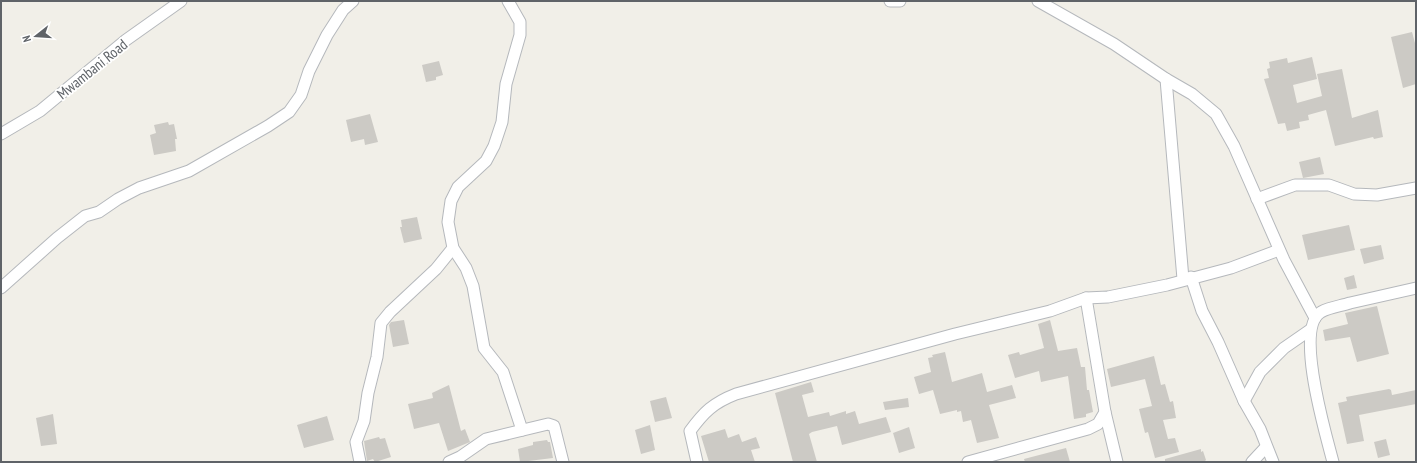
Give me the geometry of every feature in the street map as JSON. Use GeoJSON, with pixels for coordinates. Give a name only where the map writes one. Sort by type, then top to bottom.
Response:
{"type":"FeatureCollection","features":[{"type":"Feature","properties":{"kind":"street","name":"Mwambani Road"},"geometry":{"type":"LineString","coordinates":[[1,134],[40,111],[126,40],[181,1]]}},
{"type":"Feature","properties":{"kind":"street"},"geometry":{"type":"LineString","coordinates":[[1,288],[52,242],[85,216],[100,212],[118,199],[139,188],[189,171],[212,156],[268,126],[288,112],[301,95],[309,71],[327,35],[343,10],[353,1]]}},
{"type":"Feature","properties":{"kind":"street"},"geometry":{"type":"LineString","coordinates":[[508,1],[520,22],[520,35],[506,84],[502,122],[494,146],[486,161],[458,187],[451,201],[448,222],[453,248],[466,268],[473,286],[484,348],[503,372],[522,430]]}},
{"type":"Feature","properties":{"kind":"street"},"geometry":{"type":"LineString","coordinates":[[890,1],[900,1]]}},
{"type":"Feature","properties":{"kind":"street"},"geometry":{"type":"LineString","coordinates":[[1038,1],[1114,44],[1166,79],[1192,94],[1216,114],[1234,146],[1279,250],[1315,318]]}},
{"type":"Feature","properties":{"kind":"street"},"geometry":{"type":"LineString","coordinates":[[1166,79],[1187,278],[1218,342],[1244,401],[1260,429],[1273,462]]}},
{"type":"Feature","properties":{"kind":"street"},"geometry":{"type":"LineString","coordinates":[[1257,199],[1295,185],[1329,185],[1354,194],[1377,195],[1416,188]]}},
{"type":"Feature","properties":{"kind":"street"},"geometry":{"type":"LineString","coordinates":[[360,462],[356,442],[364,421],[368,393],[377,357],[381,323],[390,312],[436,270],[453,248]]}},
{"type":"Feature","properties":{"kind":"street"},"geometry":{"type":"LineString","coordinates":[[697,462],[690,432],[702,415],[718,402],[762,386],[955,334],[1050,311],[1086,298],[1115,295],[1167,285],[1187,278],[1231,268],[1279,250]]}},
{"type":"Feature","properties":{"kind":"street"},"geometry":{"type":"LineString","coordinates":[[1333,462],[1322,416],[1310,352],[1310,330],[1315,318],[1329,308],[1416,288]]}},
{"type":"Feature","properties":{"kind":"street"},"geometry":{"type":"LineString","coordinates":[[1086,298],[1105,412],[1118,462]]}},
{"type":"Feature","properties":{"kind":"street"},"geometry":{"type":"LineString","coordinates":[[1244,401],[1260,372],[1284,348],[1310,330]]}},
{"type":"Feature","properties":{"kind":"street"},"geometry":{"type":"LineString","coordinates":[[968,462],[1088,429],[1098,424],[1105,412]]}},
{"type":"Feature","properties":{"kind":"street"},"geometry":{"type":"LineString","coordinates":[[449,462],[460,457],[486,439],[548,424],[554,426],[563,462]]}},
{"type":"Feature","properties":{"kind":"street"},"geometry":{"type":"LineString","coordinates":[[1252,462],[1266,447]]}},
{"type":"Feature","properties":{"kind":"building"},"geometry":{"type":"Polygon","coordinates":[[[1412,32],[1416,47],[1416,84],[1403,88],[1391,37],[1412,32]]]}},
{"type":"Feature","properties":{"kind":"building"},"geometry":{"type":"Polygon","coordinates":[[[1312,57],[1317,79],[1293,85],[1297,103],[1322,96],[1317,74],[1342,69],[1352,118],[1378,110],[1383,137],[1374,139],[1373,137],[1335,146],[1326,110],[1308,115],[1309,120],[1299,122],[1300,128],[1287,131],[1285,123],[1278,124],[1264,79],[1269,78],[1267,69],[1270,68],[1269,62],[1287,58],[1288,63],[1312,57]]]}},
{"type":"Feature","properties":{"kind":"building"},"geometry":{"type":"Polygon","coordinates":[[[439,61],[443,75],[436,77],[436,80],[426,82],[422,65],[439,61]]]}},
{"type":"Feature","properties":{"kind":"building"},"geometry":{"type":"Polygon","coordinates":[[[370,114],[378,142],[365,145],[364,139],[351,142],[346,120],[370,114]]]}},
{"type":"Feature","properties":{"kind":"building"},"geometry":{"type":"Polygon","coordinates":[[[168,122],[169,125],[174,124],[177,139],[175,139],[176,151],[154,155],[150,135],[156,133],[154,125],[168,122]]]}},
{"type":"Feature","properties":{"kind":"building"},"geometry":{"type":"Polygon","coordinates":[[[1320,157],[1324,174],[1303,178],[1299,162],[1320,157]]]}},
{"type":"Feature","properties":{"kind":"building"},"geometry":{"type":"Polygon","coordinates":[[[417,217],[422,239],[404,243],[400,227],[402,227],[401,220],[417,217]]]}},
{"type":"Feature","properties":{"kind":"building"},"geometry":{"type":"Polygon","coordinates":[[[1349,225],[1355,250],[1308,260],[1302,235],[1349,225]]]}},
{"type":"Feature","properties":{"kind":"building"},"geometry":{"type":"Polygon","coordinates":[[[1381,245],[1384,259],[1364,264],[1360,249],[1381,245]]]}},
{"type":"Feature","properties":{"kind":"building"},"geometry":{"type":"Polygon","coordinates":[[[1354,275],[1357,288],[1347,290],[1344,278],[1354,275]]]}},
{"type":"Feature","properties":{"kind":"building"},"geometry":{"type":"Polygon","coordinates":[[[1377,306],[1389,354],[1357,362],[1350,337],[1325,341],[1323,330],[1348,324],[1345,313],[1377,306]]]}},
{"type":"Feature","properties":{"kind":"building"},"geometry":{"type":"Polygon","coordinates":[[[404,320],[409,344],[393,347],[389,325],[391,322],[404,320]]]}},
{"type":"Feature","properties":{"kind":"building"},"geometry":{"type":"Polygon","coordinates":[[[1050,320],[1058,351],[1077,348],[1081,367],[1085,367],[1087,390],[1089,390],[1093,412],[1086,414],[1086,417],[1074,419],[1068,376],[1041,382],[1039,371],[1015,378],[1008,355],[1019,352],[1020,355],[1044,348],[1038,324],[1050,320]]]}},
{"type":"Feature","properties":{"kind":"building"},"geometry":{"type":"Polygon","coordinates":[[[945,352],[952,382],[982,373],[987,392],[1012,385],[1016,398],[989,405],[999,438],[977,443],[971,420],[963,422],[961,411],[957,412],[957,410],[940,414],[933,390],[919,394],[914,377],[931,372],[928,358],[933,357],[932,355],[945,352]]]}},
{"type":"Feature","properties":{"kind":"building"},"geometry":{"type":"Polygon","coordinates":[[[1154,356],[1161,385],[1165,384],[1170,402],[1173,401],[1176,418],[1163,420],[1168,439],[1175,438],[1179,452],[1155,458],[1148,432],[1145,433],[1139,409],[1152,406],[1145,379],[1111,387],[1107,369],[1154,356]]]}},
{"type":"Feature","properties":{"kind":"building"},"geometry":{"type":"Polygon","coordinates":[[[811,382],[814,392],[802,395],[808,417],[829,412],[830,416],[846,411],[846,414],[855,411],[859,424],[886,417],[891,432],[842,445],[837,426],[812,432],[809,434],[817,462],[793,462],[775,393],[811,382]]]}},
{"type":"Feature","properties":{"kind":"building"},"geometry":{"type":"Polygon","coordinates":[[[449,385],[461,431],[465,429],[470,442],[448,451],[439,423],[414,429],[408,404],[433,398],[432,393],[449,385]]]}},
{"type":"Feature","properties":{"kind":"building"},"geometry":{"type":"Polygon","coordinates":[[[1389,389],[1391,390],[1392,395],[1416,390],[1416,404],[1359,415],[1364,441],[1347,444],[1338,403],[1347,401],[1346,397],[1389,389]]]}},
{"type":"Feature","properties":{"kind":"building"},"geometry":{"type":"Polygon","coordinates":[[[666,397],[672,418],[655,422],[650,401],[666,397]]]}},
{"type":"Feature","properties":{"kind":"building"},"geometry":{"type":"Polygon","coordinates":[[[908,398],[909,407],[885,410],[883,402],[908,398]]]}},
{"type":"Feature","properties":{"kind":"building"},"geometry":{"type":"Polygon","coordinates":[[[53,414],[57,444],[41,446],[36,418],[53,414]]]}},
{"type":"Feature","properties":{"kind":"building"},"geometry":{"type":"Polygon","coordinates":[[[327,416],[334,440],[304,448],[297,425],[327,416]]]}},
{"type":"Feature","properties":{"kind":"building"},"geometry":{"type":"Polygon","coordinates":[[[650,425],[655,450],[641,454],[635,430],[650,425]]]}},
{"type":"Feature","properties":{"kind":"building"},"geometry":{"type":"Polygon","coordinates":[[[909,427],[915,448],[899,453],[893,433],[909,427]]]}},
{"type":"Feature","properties":{"kind":"building"},"geometry":{"type":"Polygon","coordinates":[[[725,429],[728,438],[739,434],[742,442],[756,437],[760,448],[751,450],[755,462],[709,462],[701,436],[725,429]]]}},
{"type":"Feature","properties":{"kind":"building"},"geometry":{"type":"Polygon","coordinates":[[[379,437],[380,439],[385,438],[391,457],[375,462],[373,459],[367,461],[364,441],[379,437]]]}},
{"type":"Feature","properties":{"kind":"building"},"geometry":{"type":"Polygon","coordinates":[[[1386,439],[1390,455],[1378,458],[1374,442],[1386,439]]]}},
{"type":"Feature","properties":{"kind":"building"},"geometry":{"type":"Polygon","coordinates":[[[547,440],[550,442],[553,458],[520,462],[518,449],[533,445],[533,442],[547,440]]]}},
{"type":"Feature","properties":{"kind":"building"},"geometry":{"type":"Polygon","coordinates":[[[1066,448],[1070,462],[1025,462],[1024,459],[1066,448]]]}},
{"type":"Feature","properties":{"kind":"building"},"geometry":{"type":"Polygon","coordinates":[[[1201,449],[1201,452],[1203,451],[1206,460],[1204,462],[1165,462],[1165,459],[1201,449]]]}}]}
